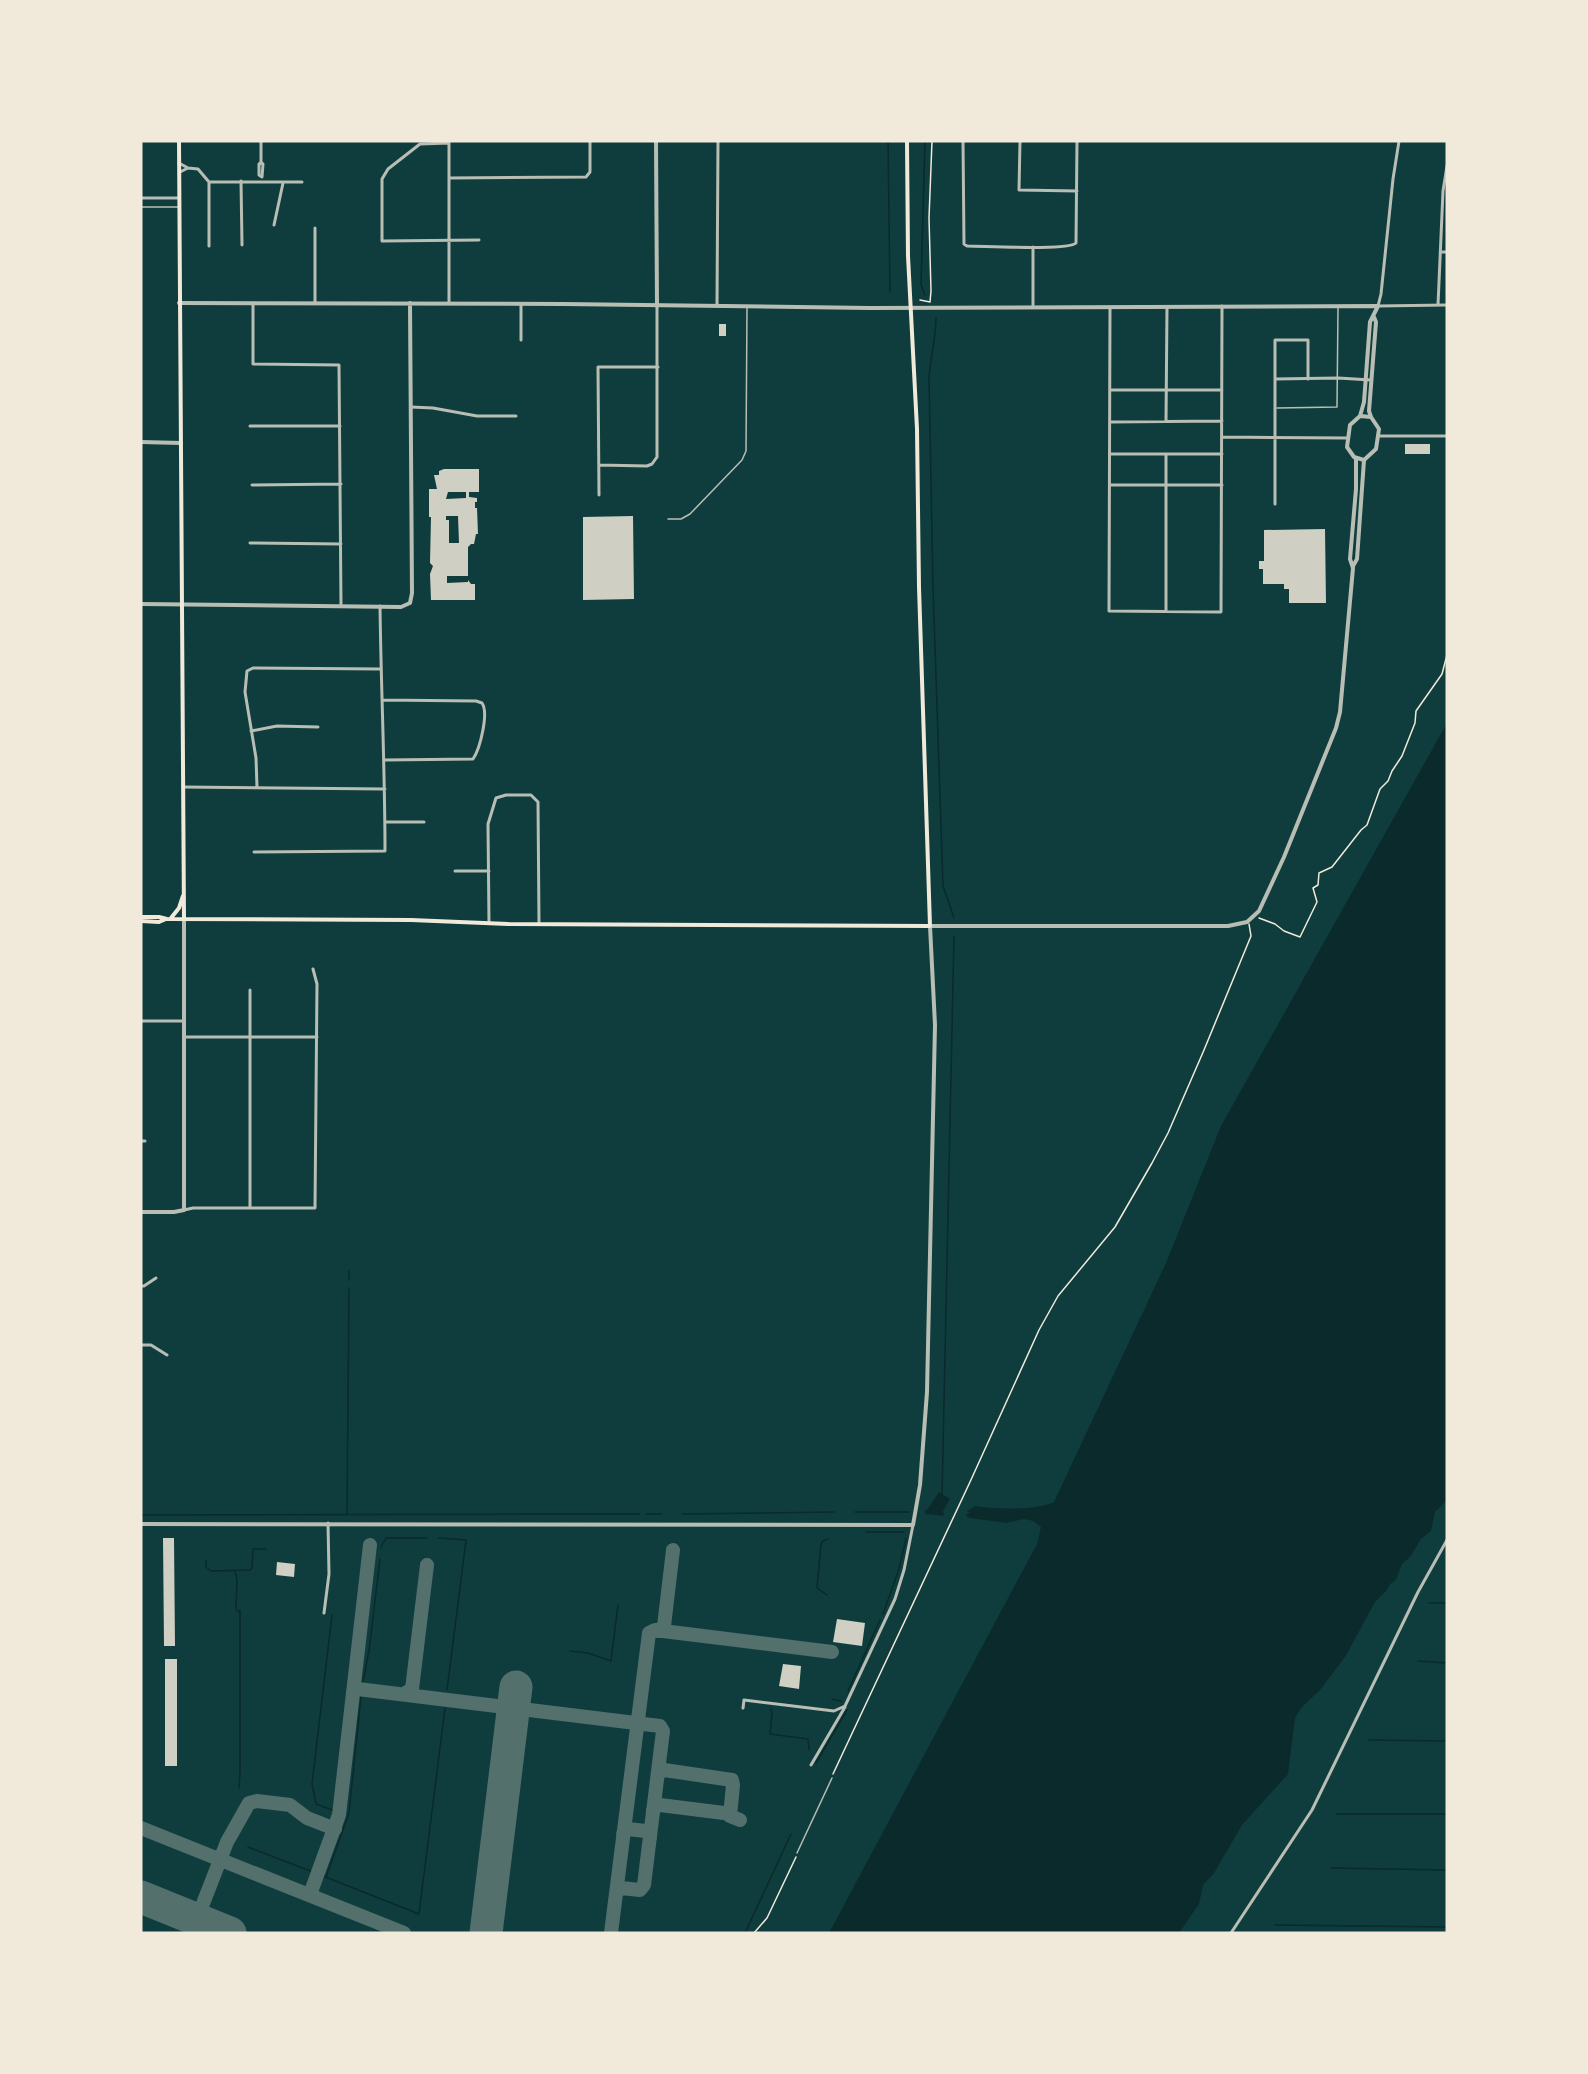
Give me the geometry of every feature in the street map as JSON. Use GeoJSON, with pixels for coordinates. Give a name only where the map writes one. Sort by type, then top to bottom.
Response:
{"type":"FeatureCollection","features":[{"type":"Feature","properties":{"kind":"main road"},"geometry":{"type":"LineString","coordinates":[[179,141],[184,919]]}},
{"type":"Feature","properties":{"kind":"main road"},"geometry":{"type":"LineString","coordinates":[[141,917],[489,923],[930,926],[919,588],[917,429],[908,256],[907,141]]}},
{"type":"Feature","properties":{"kind":"main road"},"geometry":{"type":"LineString","coordinates":[[141,921],[168,919],[178,909],[184,892]]}},
{"type":"Feature","properties":{"kind":"street"},"geometry":{"type":"LineString","coordinates":[[261,141],[259,175],[262,179]]}},
{"type":"Feature","properties":{"kind":"street"},"geometry":{"type":"LineString","coordinates":[[449,178],[588,177],[590,141]]}},
{"type":"Feature","properties":{"kind":"street"},"geometry":{"type":"LineString","coordinates":[[599,465],[647,466],[655,461],[658,452],[656,141]]}},
{"type":"Feature","properties":{"kind":"street"},"geometry":{"type":"LineString","coordinates":[[717,306],[718,141]]}},
{"type":"Feature","properties":{"kind":"street"},"geometry":{"type":"LineString","coordinates":[[963,141],[964,244],[967,246],[1033,247],[1075,245],[1077,240],[1077,141]]}},
{"type":"Feature","properties":{"kind":"street"},"geometry":{"type":"LineString","coordinates":[[1020,141],[1019,190],[1077,191]]}},
{"type":"Feature","properties":{"kind":"street"},"geometry":{"type":"LineString","coordinates":[[1364,460],[1356,459],[1348,451],[1347,438],[1350,425],[1360,416],[1368,380],[1376,322],[1374,316],[1381,294],[1399,141]]}},
{"type":"Feature","properties":{"kind":"street"},"geometry":{"type":"LineString","coordinates":[[448,303],[449,240],[449,142],[420,144],[385,172],[382,179],[382,241],[449,240],[479,240]]}},
{"type":"Feature","properties":{"kind":"street"},"geometry":{"type":"LineString","coordinates":[[178,163],[188,168],[198,169],[208,182],[209,246]]}},
{"type":"Feature","properties":{"kind":"street"},"geometry":{"type":"LineString","coordinates":[[1438,305],[1443,191],[1447,166]]}},
{"type":"Feature","properties":{"kind":"street"},"geometry":{"type":"LineString","coordinates":[[178,173],[188,168]]}},
{"type":"Feature","properties":{"kind":"street"},"geometry":{"type":"LineString","coordinates":[[208,182],[262,179],[302,182]]}},
{"type":"Feature","properties":{"kind":"street"},"geometry":{"type":"LineString","coordinates":[[241,181],[242,245]]}},
{"type":"Feature","properties":{"kind":"street"},"geometry":{"type":"LineString","coordinates":[[274,225],[283,182]]}},
{"type":"Feature","properties":{"kind":"street"},"geometry":{"type":"LineString","coordinates":[[141,198],[178,198]]}},
{"type":"Feature","properties":{"kind":"street"},"geometry":{"type":"LineString","coordinates":[[315,228],[315,303]]}},
{"type":"Feature","properties":{"kind":"street"},"geometry":{"type":"LineString","coordinates":[[1033,247],[1033,308]]}},
{"type":"Feature","properties":{"kind":"street"},"geometry":{"type":"LineString","coordinates":[[1440,252],[1447,252]]}},
{"type":"Feature","properties":{"kind":"street"},"geometry":{"type":"LineString","coordinates":[[179,303],[1033,308],[1447,305]]}},
{"type":"Feature","properties":{"kind":"street"},"geometry":{"type":"LineString","coordinates":[[253,303],[253,364],[339,365],[342,606]]}},
{"type":"Feature","properties":{"kind":"street"},"geometry":{"type":"LineString","coordinates":[[141,604],[401,607],[410,603],[412,593],[410,303]]}},
{"type":"Feature","properties":{"kind":"street"},"geometry":{"type":"LineString","coordinates":[[521,304],[521,340]]}},
{"type":"Feature","properties":{"kind":"street"},"geometry":{"type":"LineString","coordinates":[[1110,307],[1109,611],[1221,612],[1222,306]]}},
{"type":"Feature","properties":{"kind":"street"},"geometry":{"type":"LineString","coordinates":[[1166,421],[1167,307]]}},
{"type":"Feature","properties":{"kind":"street"},"geometry":{"type":"LineString","coordinates":[[1275,504],[1275,340],[1308,340],[1308,379]]}},
{"type":"Feature","properties":{"kind":"street"},"geometry":{"type":"LineString","coordinates":[[599,495],[598,368],[658,367]]}},
{"type":"Feature","properties":{"kind":"street"},"geometry":{"type":"LineString","coordinates":[[1275,379],[1368,380]]}},
{"type":"Feature","properties":{"kind":"street"},"geometry":{"type":"LineString","coordinates":[[811,1765],[847,1703],[895,1599],[904,1570],[921,1485],[927,1392],[935,1025],[930,926],[1238,925],[1249,924],[1255,917],[1284,857],[1339,720],[1353,567],[1357,559],[1364,460],[1376,450],[1378,436],[1377,425],[1368,411],[1368,380]]}},
{"type":"Feature","properties":{"kind":"street"},"geometry":{"type":"LineString","coordinates":[[1110,390],[1222,390]]}},
{"type":"Feature","properties":{"kind":"street"},"geometry":{"type":"LineString","coordinates":[[411,407],[433,408],[477,416],[516,416]]}},
{"type":"Feature","properties":{"kind":"street"},"geometry":{"type":"LineString","coordinates":[[1360,416],[1371,417]]}},
{"type":"Feature","properties":{"kind":"street"},"geometry":{"type":"LineString","coordinates":[[1110,422],[1222,421]]}},
{"type":"Feature","properties":{"kind":"street"},"geometry":{"type":"LineString","coordinates":[[250,426],[340,426]]}},
{"type":"Feature","properties":{"kind":"street"},"geometry":{"type":"LineString","coordinates":[[1378,436],[1447,436]]}},
{"type":"Feature","properties":{"kind":"street"},"geometry":{"type":"LineString","coordinates":[[1222,437],[1347,438]]}},
{"type":"Feature","properties":{"kind":"street"},"geometry":{"type":"LineString","coordinates":[[141,442],[181,443]]}},
{"type":"Feature","properties":{"kind":"street"},"geometry":{"type":"LineString","coordinates":[[1110,454],[1222,454]]}},
{"type":"Feature","properties":{"kind":"street"},"geometry":{"type":"LineString","coordinates":[[1166,454],[1166,612]]}},
{"type":"Feature","properties":{"kind":"street"},"geometry":{"type":"LineString","coordinates":[[1353,567],[1350,559],[1356,459]]}},
{"type":"Feature","properties":{"kind":"street"},"geometry":{"type":"LineString","coordinates":[[252,485],[340,484]]}},
{"type":"Feature","properties":{"kind":"street"},"geometry":{"type":"LineString","coordinates":[[1110,485],[1222,485]]}},
{"type":"Feature","properties":{"kind":"street"},"geometry":{"type":"LineString","coordinates":[[250,543],[341,544]]}},
{"type":"Feature","properties":{"kind":"street"},"geometry":{"type":"LineString","coordinates":[[254,852],[385,852],[385,760],[380,606]]}},
{"type":"Feature","properties":{"kind":"street"},"geometry":{"type":"LineString","coordinates":[[257,787],[256,758],[246,698],[247,671],[253,668],[381,669]]}},
{"type":"Feature","properties":{"kind":"street"},"geometry":{"type":"LineString","coordinates":[[382,700],[476,701],[485,706],[481,737],[473,759],[385,760]]}},
{"type":"Feature","properties":{"kind":"street"},"geometry":{"type":"LineString","coordinates":[[252,730],[277,726],[318,727]]}},
{"type":"Feature","properties":{"kind":"street"},"geometry":{"type":"LineString","coordinates":[[183,787],[385,789]]}},
{"type":"Feature","properties":{"kind":"street"},"geometry":{"type":"LineString","coordinates":[[489,923],[488,824],[493,805],[499,797],[531,795],[539,806],[539,923]]}},
{"type":"Feature","properties":{"kind":"street"},"geometry":{"type":"LineString","coordinates":[[385,822],[424,822]]}},
{"type":"Feature","properties":{"kind":"street"},"geometry":{"type":"LineString","coordinates":[[455,871],[489,871]]}},
{"type":"Feature","properties":{"kind":"street"},"geometry":{"type":"LineString","coordinates":[[184,919],[184,1210]]}},
{"type":"Feature","properties":{"kind":"street"},"geometry":{"type":"LineString","coordinates":[[141,1212],[315,1208],[317,978],[313,969]]}},
{"type":"Feature","properties":{"kind":"street"},"geometry":{"type":"LineString","coordinates":[[249,1208],[250,990]]}},
{"type":"Feature","properties":{"kind":"street"},"geometry":{"type":"LineString","coordinates":[[141,1021],[184,1021]]}},
{"type":"Feature","properties":{"kind":"street"},"geometry":{"type":"LineString","coordinates":[[184,1037],[317,1037]]}},
{"type":"Feature","properties":{"kind":"street"},"geometry":{"type":"LineString","coordinates":[[141,1286],[156,1278]]}},
{"type":"Feature","properties":{"kind":"street"},"geometry":{"type":"LineString","coordinates":[[141,1345],[151,1345],[166,1354]]}},
{"type":"Feature","properties":{"kind":"street"},"geometry":{"type":"LineString","coordinates":[[141,1524],[913,1525]]}},
{"type":"Feature","properties":{"kind":"street"},"geometry":{"type":"LineString","coordinates":[[324,1613],[329,1574],[328,1524]]}},
{"type":"Feature","properties":{"kind":"street"},"geometry":{"type":"LineString","coordinates":[[1231,1933],[1312,1810],[1418,1592],[1447,1540]]}},
{"type":"Feature","properties":{"kind":"street"},"geometry":{"type":"LineString","coordinates":[[743,1708],[744,1700],[834,1711],[841,1709],[847,1703]]}},
{"type":"Feature","properties":{"kind":"lane"},"geometry":{"type":"LineString","coordinates":[[141,207],[178,207]]}},
{"type":"Feature","properties":{"kind":"lane"},"geometry":{"type":"LineString","coordinates":[[1275,408],[1337,407],[1338,306]]}},
{"type":"Feature","properties":{"kind":"lane"},"geometry":{"type":"LineString","coordinates":[[668,519],[681,519],[690,514],[742,460],[746,452],[747,307]]}},
{"type":"Feature","properties":{"kind":"lane"},"geometry":{"type":"LineString","coordinates":[[797,1853],[832,1778]]}},
{"type":"Feature","properties":{"kind":"path"},"geometry":{"type":"LineString","coordinates":[[920,300],[930,302],[931,291],[929,219],[932,141]]}},
{"type":"Feature","properties":{"kind":"path"},"geometry":{"type":"LineString","coordinates":[[1255,917],[1300,937],[1317,902],[1313,888],[1318,885],[1320,873],[1332,867],[1367,825],[1380,789],[1388,782],[1402,756],[1415,723],[1416,711],[1442,674],[1447,655]]}},
{"type":"Feature","properties":{"kind":"path"},"geometry":{"type":"LineString","coordinates":[[832,1778],[1039,1330],[1058,1296],[1115,1227],[1168,1133],[1251,936],[1249,924]]}},
{"type":"Feature","properties":{"kind":"path"},"geometry":{"type":"LineString","coordinates":[[754,1933],[767,1918],[797,1853]]}},
{"type":"Feature","properties":{"kind":"water"},"geometry":{"type":"Polygon","coordinates":[[[1447,723],[1447,1500],[1435,1512],[1431,1531],[1421,1539],[1410,1557],[1402,1564],[1396,1580],[1375,1602],[1345,1657],[1320,1690],[1301,1708],[1295,1718],[1288,1774],[1242,1825],[1214,1873],[1203,1885],[1199,1904],[1179,1933],[829,1933],[1037,1544],[1041,1527],[1033,1521],[1024,1519],[1006,1523],[970,1518],[966,1516],[970,1513],[967,1511],[975,1506],[1026,1508],[1054,1502],[1166,1263],[1221,1126],[1447,723]]]}},
{"type":"Feature","properties":{"kind":"water"},"geometry":{"type":"Polygon","coordinates":[[[939,1492],[950,1499],[943,1511],[944,1516],[925,1514],[925,1510],[939,1492]]]}},
{"type":"Feature","properties":{"kind":"building"},"geometry":{"type":"Polygon","coordinates":[[[719,324],[726,324],[726,336],[719,336],[719,324]]]}},
{"type":"Feature","properties":{"kind":"building"},"geometry":{"type":"Polygon","coordinates":[[[1405,444],[1430,444],[1430,454],[1405,454],[1405,444]]]}},
{"type":"Feature","properties":{"kind":"building"},"geometry":{"type":"Polygon","coordinates":[[[479,469],[479,492],[469,492],[469,497],[477,498],[475,508],[477,508],[478,534],[476,534],[474,544],[468,547],[468,576],[447,576],[447,583],[468,582],[468,580],[471,584],[475,584],[475,600],[431,600],[430,574],[433,566],[430,563],[429,489],[437,489],[434,475],[439,475],[439,471],[479,469]],[[448,492],[446,499],[466,498],[466,492],[448,492]],[[446,516],[446,520],[449,520],[449,543],[459,543],[458,516],[446,516]]]}},
{"type":"Feature","properties":{"kind":"building"},"geometry":{"type":"Polygon","coordinates":[[[633,516],[634,599],[583,600],[583,517],[633,516]]]}},
{"type":"Feature","properties":{"kind":"building"},"geometry":{"type":"Polygon","coordinates":[[[1325,529],[1326,603],[1289,603],[1289,589],[1284,589],[1284,584],[1263,584],[1263,569],[1259,569],[1259,561],[1264,561],[1264,530],[1325,529]]]}},
{"type":"Feature","properties":{"kind":"building"},"geometry":{"type":"Polygon","coordinates":[[[163,1538],[174,1538],[175,1646],[164,1646],[163,1538]]]}},
{"type":"Feature","properties":{"kind":"building"},"geometry":{"type":"Polygon","coordinates":[[[277,1562],[295,1564],[294,1577],[276,1575],[277,1562]]]}},
{"type":"Feature","properties":{"kind":"building"},"geometry":{"type":"Polygon","coordinates":[[[837,1619],[865,1623],[862,1646],[833,1642],[837,1619]]]}},
{"type":"Feature","properties":{"kind":"building"},"geometry":{"type":"Polygon","coordinates":[[[165,1659],[177,1659],[177,1766],[165,1766],[165,1659]]]}},
{"type":"Feature","properties":{"kind":"building"},"geometry":{"type":"Polygon","coordinates":[[[783,1664],[801,1666],[799,1689],[779,1686],[783,1664]]]}},
{"type":"Feature","properties":{"kind":"waterway"},"geometry":{"type":"LineString","coordinates":[[888,141],[890,292]]}},
{"type":"Feature","properties":{"kind":"waterway"},"geometry":{"type":"LineString","coordinates":[[925,141],[921,285],[925,295]]}},
{"type":"Feature","properties":{"kind":"waterway"},"geometry":{"type":"LineString","coordinates":[[936,318],[929,379],[933,587],[943,886],[954,918]]}},
{"type":"Feature","properties":{"kind":"waterway"},"geometry":{"type":"LineString","coordinates":[[942,1495],[954,936]]}},
{"type":"Feature","properties":{"kind":"waterway"},"geometry":{"type":"LineString","coordinates":[[349,1271],[349,1280]]}},
{"type":"Feature","properties":{"kind":"waterway"},"geometry":{"type":"LineString","coordinates":[[347,1514],[349,1288]]}},
{"type":"Feature","properties":{"kind":"waterway"},"geometry":{"type":"LineString","coordinates":[[682,1514],[834,1512]]}},
{"type":"Feature","properties":{"kind":"waterway"},"geometry":{"type":"LineString","coordinates":[[855,1512],[909,1512]]}},
{"type":"Feature","properties":{"kind":"waterway"},"geometry":{"type":"LineString","coordinates":[[141,1515],[639,1514]]}},
{"type":"Feature","properties":{"kind":"waterway"},"geometry":{"type":"LineString","coordinates":[[646,1514],[662,1514]]}},
{"type":"Feature","properties":{"kind":"waterway"},"geometry":{"type":"LineString","coordinates":[[866,1532],[904,1532]]}},
{"type":"Feature","properties":{"kind":"waterway"},"geometry":{"type":"LineString","coordinates":[[381,1547],[386,1538],[427,1538]]}},
{"type":"Feature","properties":{"kind":"waterway"},"geometry":{"type":"LineString","coordinates":[[439,1538],[466,1540],[447,1690]]}},
{"type":"Feature","properties":{"kind":"waterway"},"geometry":{"type":"LineString","coordinates":[[827,1595],[817,1588],[821,1544],[828,1539]]}},
{"type":"Feature","properties":{"kind":"waterway"},"geometry":{"type":"LineString","coordinates":[[883,1614],[899,1569],[906,1539]]}},
{"type":"Feature","properties":{"kind":"waterway"},"geometry":{"type":"LineString","coordinates":[[206,1560],[206,1567],[211,1571],[250,1570],[253,1549],[266,1549]]}},
{"type":"Feature","properties":{"kind":"waterway"},"geometry":{"type":"LineString","coordinates":[[363,1681],[369,1651],[380,1559]]}},
{"type":"Feature","properties":{"kind":"waterway"},"geometry":{"type":"LineString","coordinates":[[235,1571],[236,1609],[239,1612]]}},
{"type":"Feature","properties":{"kind":"waterway"},"geometry":{"type":"LineString","coordinates":[[1429,1603],[1447,1603]]}},
{"type":"Feature","properties":{"kind":"waterway"},"geometry":{"type":"LineString","coordinates":[[570,1651],[588,1653],[611,1661],[618,1605]]}},
{"type":"Feature","properties":{"kind":"waterway"},"geometry":{"type":"LineString","coordinates":[[239,1788],[240,1610]]}},
{"type":"Feature","properties":{"kind":"waterway"},"geometry":{"type":"LineString","coordinates":[[332,1615],[312,1784],[316,1804],[335,1811]]}},
{"type":"Feature","properties":{"kind":"waterway"},"geometry":{"type":"LineString","coordinates":[[848,1691],[880,1620]]}},
{"type":"Feature","properties":{"kind":"waterway"},"geometry":{"type":"LineString","coordinates":[[1418,1661],[1447,1663]]}},
{"type":"Feature","properties":{"kind":"waterway"},"geometry":{"type":"LineString","coordinates":[[326,1877],[349,1813],[361,1697]]}},
{"type":"Feature","properties":{"kind":"waterway"},"geometry":{"type":"LineString","coordinates":[[832,1699],[841,1701]]}},
{"type":"Feature","properties":{"kind":"waterway"},"geometry":{"type":"LineString","coordinates":[[323,1876],[419,1914],[445,1708]]}},
{"type":"Feature","properties":{"kind":"waterway"},"geometry":{"type":"LineString","coordinates":[[771,1709],[770,1734],[808,1739],[809,1750]]}},
{"type":"Feature","properties":{"kind":"waterway"},"geometry":{"type":"LineString","coordinates":[[816,1763],[847,1710]]}},
{"type":"Feature","properties":{"kind":"waterway"},"geometry":{"type":"LineString","coordinates":[[1369,1740],[1447,1741]]}},
{"type":"Feature","properties":{"kind":"waterway"},"geometry":{"type":"LineString","coordinates":[[1337,1814],[1447,1814]]}},
{"type":"Feature","properties":{"kind":"waterway"},"geometry":{"type":"LineString","coordinates":[[745,1933],[791,1834]]}},
{"type":"Feature","properties":{"kind":"waterway"},"geometry":{"type":"LineString","coordinates":[[248,1847],[313,1872]]}},
{"type":"Feature","properties":{"kind":"waterway"},"geometry":{"type":"LineString","coordinates":[[1331,1868],[1447,1870]]}},
{"type":"Feature","properties":{"kind":"waterway"},"geometry":{"type":"LineString","coordinates":[[1275,1925],[1447,1927]]}},
{"type":"Feature","properties":{"kind":"taxiway"},"geometry":{"type":"LineString","coordinates":[[316,1898],[312,1894],[312,1889],[339,1815],[370,1545]]}},
{"type":"Feature","properties":{"kind":"taxiway"},"geometry":{"type":"LineString","coordinates":[[658,1631],[664,1626],[673,1550]]}},
{"type":"Feature","properties":{"kind":"taxiway"},"geometry":{"type":"LineString","coordinates":[[404,1694],[412,1689],[427,1565]]}},
{"type":"Feature","properties":{"kind":"taxiway"},"geometry":{"type":"LineString","coordinates":[[611,1933],[649,1633],[655,1630],[832,1652]]}},
{"type":"Feature","properties":{"kind":"taxiway"},"geometry":{"type":"LineString","coordinates":[[353,1692],[358,1689],[660,1726],[663,1731],[644,1885],[640,1890],[621,1888],[616,1893]]}},
{"type":"Feature","properties":{"kind":"taxiway"},"geometry":{"type":"LineString","coordinates":[[658,1775],[664,1770],[732,1780],[730,1816],[740,1820]]}},
{"type":"Feature","properties":{"kind":"taxiway"},"geometry":{"type":"LineString","coordinates":[[197,1919],[227,1842],[249,1803],[257,1801],[290,1805],[307,1818],[335,1829]]}},
{"type":"Feature","properties":{"kind":"taxiway"},"geometry":{"type":"LineString","coordinates":[[653,1810],[655,1806],[660,1805],[724,1813]]}},
{"type":"Feature","properties":{"kind":"taxiway"},"geometry":{"type":"LineString","coordinates":[[141,1828],[404,1933]]}},
{"type":"Feature","properties":{"kind":"taxiway"},"geometry":{"type":"LineString","coordinates":[[623,1834],[628,1829],[645,1831],[650,1834],[650,1838]]}},
{"type":"Feature","properties":{"kind":"runway"},"geometry":{"type":"LineString","coordinates":[[486,1933],[516,1687]]}},
{"type":"Feature","properties":{"kind":"runway"},"geometry":{"type":"LineString","coordinates":[[141,1897],[230,1933]]}}]}
